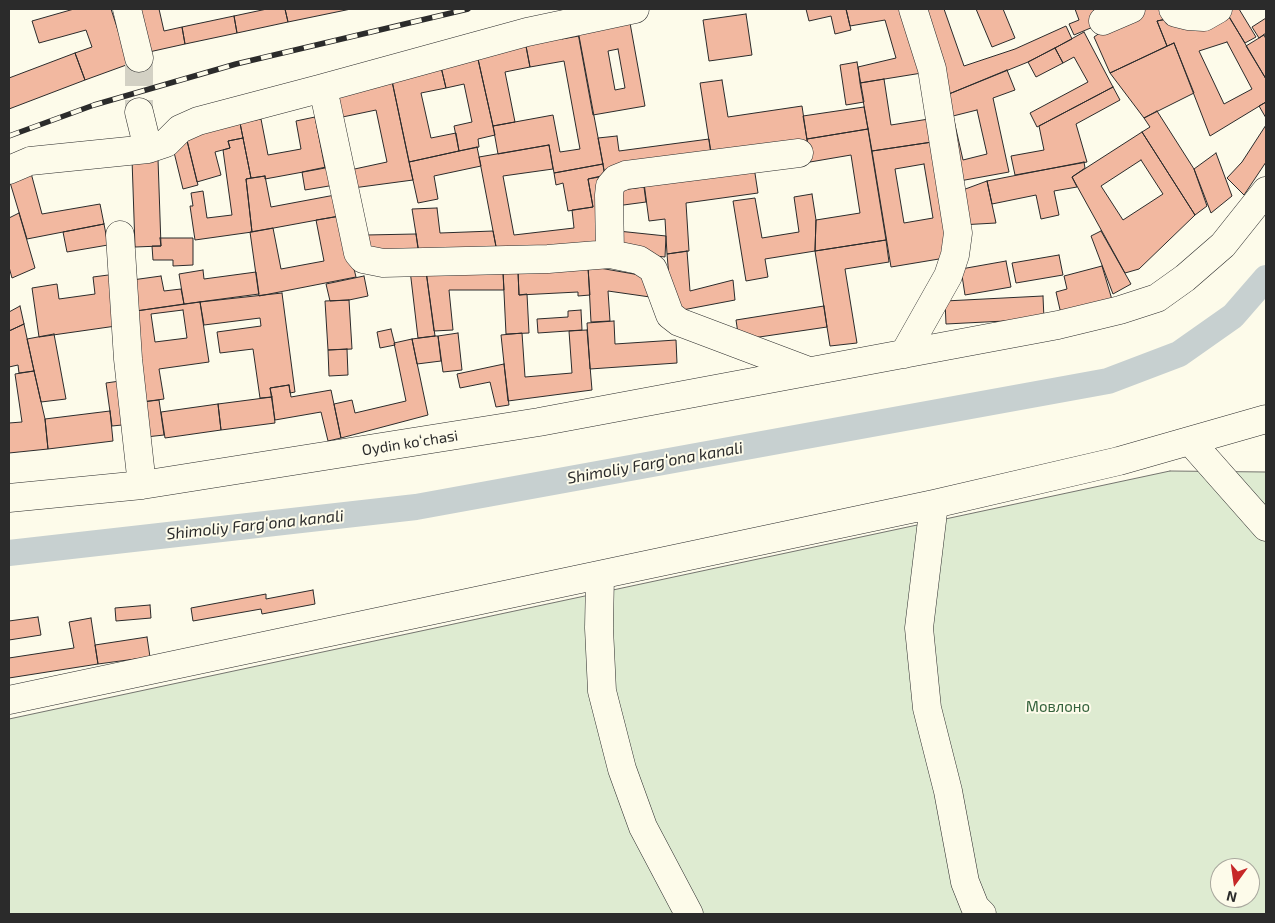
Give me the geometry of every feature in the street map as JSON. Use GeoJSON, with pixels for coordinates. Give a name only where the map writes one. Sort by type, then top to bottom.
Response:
{"type":"FeatureCollection","features":[{"type":"Feature","properties":{"kind":"street"},"geometry":{"type":"LineString","coordinates":[[127,9],[139,58]]}},
{"type":"Feature","properties":{"kind":"street"},"geometry":{"type":"LineString","coordinates":[[9,170],[30,161],[148,149],[166,143],[180,130],[198,121],[527,32],[635,9]]}},
{"type":"Feature","properties":{"kind":"street"},"geometry":{"type":"LineString","coordinates":[[904,354],[948,276],[955,255],[958,233],[932,68],[913,9]]}},
{"type":"Feature","properties":{"kind":"street"},"geometry":{"type":"LineString","coordinates":[[1103,21],[1130,9]]}},
{"type":"Feature","properties":{"kind":"street"},"geometry":{"type":"LineString","coordinates":[[1173,9],[1176,13],[1204,17],[1218,9]]}},
{"type":"Feature","properties":{"kind":"street"},"geometry":{"type":"LineString","coordinates":[[324,88],[353,237],[358,252],[363,259],[383,263],[548,259],[610,254],[648,264],[653,269],[670,315],[679,322],[809,371]]}},
{"type":"Feature","properties":{"kind":"street"},"geometry":{"type":"LineString","coordinates":[[139,112],[148,149]]}},
{"type":"Feature","properties":{"kind":"street"},"geometry":{"type":"LineString","coordinates":[[610,254],[609,195],[610,186],[616,179],[626,175],[799,153]]}},
{"type":"Feature","properties":{"kind":"street","name":"Oydin koʻchasi"},"geometry":{"type":"LineString","coordinates":[[9,498],[142,485],[539,422],[1058,325],[1120,310],[1157,298],[1185,278],[1223,244],[1266,192]]}},
{"type":"Feature","properties":{"kind":"street"},"geometry":{"type":"LineString","coordinates":[[120,235],[128,359],[142,485]]}},
{"type":"Feature","properties":{"kind":"street"},"geometry":{"type":"LineString","coordinates":[[9,700],[934,504],[1119,461],[1266,419]]}},
{"type":"Feature","properties":{"kind":"street"},"geometry":{"type":"LineString","coordinates":[[1190,441],[1266,528]]}},
{"type":"Feature","properties":{"kind":"street"},"geometry":{"type":"LineString","coordinates":[[934,504],[919,628],[927,708],[948,792],[965,882],[975,907],[982,914]]}},
{"type":"Feature","properties":{"kind":"street"},"geometry":{"type":"LineString","coordinates":[[600,576],[599,628],[602,691],[622,769],[643,827],[690,914]]}},
{"type":"Feature","properties":{"kind":"green space","name":"Мовлоно"},"geometry":{"type":"Polygon","coordinates":[[[1170,471],[1266,472],[1266,914],[9,914],[9,719],[1170,471]]]}},
{"type":"Feature","properties":{"kind":"building"},"geometry":{"type":"Polygon","coordinates":[[[74,9],[111,9],[129,64],[85,80],[75,53],[92,47],[86,30],[39,43],[32,21],[74,9]]]}},
{"type":"Feature","properties":{"kind":"building"},"geometry":{"type":"Polygon","coordinates":[[[139,9],[159,9],[164,31],[182,27],[185,44],[149,52],[139,9]]]}},
{"type":"Feature","properties":{"kind":"building"},"geometry":{"type":"Polygon","coordinates":[[[267,9],[285,9],[288,22],[237,33],[234,16],[267,9]]]}},
{"type":"Feature","properties":{"kind":"building"},"geometry":{"type":"Polygon","coordinates":[[[285,9],[351,9],[288,22],[285,9]]]}},
{"type":"Feature","properties":{"kind":"building"},"geometry":{"type":"Polygon","coordinates":[[[806,9],[846,9],[851,30],[835,34],[831,16],[809,21],[806,9]]]}},
{"type":"Feature","properties":{"kind":"building"},"geometry":{"type":"Polygon","coordinates":[[[846,9],[910,9],[928,72],[860,83],[858,67],[896,58],[885,20],[850,26],[846,9]]]}},
{"type":"Feature","properties":{"kind":"building"},"geometry":{"type":"Polygon","coordinates":[[[918,9],[944,9],[964,66],[1015,49],[1066,26],[1072,39],[1028,62],[944,96],[918,9]]]}},
{"type":"Feature","properties":{"kind":"building"},"geometry":{"type":"Polygon","coordinates":[[[976,9],[1003,9],[1015,38],[992,47],[976,9]]]}},
{"type":"Feature","properties":{"kind":"building"},"geometry":{"type":"Polygon","coordinates":[[[1075,9],[1093,9],[1100,24],[1074,35],[1069,24],[1079,20],[1075,9]]]}},
{"type":"Feature","properties":{"kind":"building"},"geometry":{"type":"Polygon","coordinates":[[[1142,9],[1169,9],[1172,18],[1157,21],[1167,46],[1110,73],[1094,37],[1121,18],[1142,9]]]}},
{"type":"Feature","properties":{"kind":"building"},"geometry":{"type":"Polygon","coordinates":[[[1224,9],[1239,9],[1256,37],[1245,43],[1224,9]]]}},
{"type":"Feature","properties":{"kind":"building"},"geometry":{"type":"Polygon","coordinates":[[[1227,13],[1266,79],[1266,102],[1210,136],[1174,43],[1167,46],[1157,21],[1180,16],[1227,13]],[[1227,42],[1199,51],[1224,104],[1252,89],[1227,42]]]}},
{"type":"Feature","properties":{"kind":"building"},"geometry":{"type":"Polygon","coordinates":[[[746,14],[752,55],[709,61],[703,20],[746,14]]]}},
{"type":"Feature","properties":{"kind":"building"},"geometry":{"type":"Polygon","coordinates":[[[234,16],[237,33],[185,44],[182,27],[234,16]]]}},
{"type":"Feature","properties":{"kind":"building"},"geometry":{"type":"Polygon","coordinates":[[[1266,18],[1266,33],[1259,38],[1252,27],[1266,18]]]}},
{"type":"Feature","properties":{"kind":"building"},"geometry":{"type":"Polygon","coordinates":[[[630,23],[645,106],[593,115],[578,33],[630,23]],[[618,49],[608,51],[615,90],[625,88],[618,49]]]}},
{"type":"Feature","properties":{"kind":"building"},"geometry":{"type":"Polygon","coordinates":[[[560,30],[562,39],[579,36],[603,164],[554,173],[549,145],[498,154],[493,126],[553,115],[560,152],[580,149],[564,61],[530,67],[524,36],[560,30]]]}},
{"type":"Feature","properties":{"kind":"building"},"geometry":{"type":"Polygon","coordinates":[[[1084,32],[1113,87],[1037,127],[1030,113],[1088,82],[1074,57],[1063,63],[1055,48],[1084,32]]]}},
{"type":"Feature","properties":{"kind":"building"},"geometry":{"type":"Polygon","coordinates":[[[1264,35],[1266,39],[1266,79],[1246,46],[1264,35]]]}},
{"type":"Feature","properties":{"kind":"building"},"geometry":{"type":"Polygon","coordinates":[[[1174,43],[1194,93],[1144,118],[1110,73],[1174,43]]]}},
{"type":"Feature","properties":{"kind":"building"},"geometry":{"type":"Polygon","coordinates":[[[526,46],[530,67],[505,72],[515,122],[493,126],[478,59],[526,46]]]}},
{"type":"Feature","properties":{"kind":"building"},"geometry":{"type":"Polygon","coordinates":[[[1055,48],[1063,63],[1036,77],[1028,62],[1055,48]]]}},
{"type":"Feature","properties":{"kind":"building"},"geometry":{"type":"Polygon","coordinates":[[[75,53],[85,80],[9,109],[9,78],[75,53]]]}},
{"type":"Feature","properties":{"kind":"building"},"geometry":{"type":"Polygon","coordinates":[[[478,59],[495,135],[478,139],[479,147],[459,151],[454,126],[472,122],[464,84],[446,88],[441,67],[478,59]]]}},
{"type":"Feature","properties":{"kind":"building"},"geometry":{"type":"Polygon","coordinates":[[[857,62],[864,102],[846,105],[840,65],[857,62]]]}},
{"type":"Feature","properties":{"kind":"building"},"geometry":{"type":"Polygon","coordinates":[[[441,67],[446,88],[421,93],[431,138],[456,133],[459,151],[409,162],[392,81],[441,67]]]}},
{"type":"Feature","properties":{"kind":"building"},"geometry":{"type":"Polygon","coordinates":[[[1007,70],[1015,90],[993,98],[1009,172],[954,182],[944,96],[1007,70]],[[977,110],[953,116],[963,160],[987,154],[977,110]]]}},
{"type":"Feature","properties":{"kind":"building"},"geometry":{"type":"Polygon","coordinates":[[[884,79],[891,125],[935,118],[939,141],[872,151],[860,83],[884,79]]]}},
{"type":"Feature","properties":{"kind":"building"},"geometry":{"type":"Polygon","coordinates":[[[722,80],[728,117],[802,106],[808,147],[712,160],[700,83],[722,80]]]}},
{"type":"Feature","properties":{"kind":"building"},"geometry":{"type":"Polygon","coordinates":[[[392,81],[413,180],[353,188],[350,170],[387,162],[376,110],[333,119],[329,94],[392,81]]]}},
{"type":"Feature","properties":{"kind":"building"},"geometry":{"type":"Polygon","coordinates":[[[1113,87],[1120,100],[1076,124],[1087,162],[1015,175],[1011,156],[1044,150],[1039,126],[1113,87]]]}},
{"type":"Feature","properties":{"kind":"building"},"geometry":{"type":"Polygon","coordinates":[[[1266,102],[1266,118],[1259,106],[1266,102]]]}},
{"type":"Feature","properties":{"kind":"building"},"geometry":{"type":"Polygon","coordinates":[[[864,107],[868,129],[807,139],[803,116],[864,107]]]}},
{"type":"Feature","properties":{"kind":"building"},"geometry":{"type":"Polygon","coordinates":[[[1157,111],[1194,169],[1207,206],[1195,215],[1142,132],[1150,127],[1144,118],[1157,111]]]}},
{"type":"Feature","properties":{"kind":"building"},"geometry":{"type":"Polygon","coordinates":[[[315,117],[325,168],[265,179],[265,176],[251,178],[240,123],[261,119],[268,155],[301,149],[296,121],[315,117]]]}},
{"type":"Feature","properties":{"kind":"building"},"geometry":{"type":"Polygon","coordinates":[[[240,123],[243,138],[228,141],[230,148],[215,152],[221,175],[197,182],[186,136],[240,123]]]}},
{"type":"Feature","properties":{"kind":"building"},"geometry":{"type":"Polygon","coordinates":[[[1266,125],[1266,162],[1244,195],[1227,178],[1242,162],[1266,125]]]}},
{"type":"Feature","properties":{"kind":"building"},"geometry":{"type":"Polygon","coordinates":[[[868,129],[886,240],[815,251],[816,220],[860,213],[851,155],[810,162],[807,139],[868,129]]]}},
{"type":"Feature","properties":{"kind":"building"},"geometry":{"type":"Polygon","coordinates":[[[1142,132],[1195,215],[1139,269],[1125,273],[1072,177],[1142,132]],[[1141,160],[1101,186],[1123,220],[1163,194],[1141,160]]]}},
{"type":"Feature","properties":{"kind":"building"},"geometry":{"type":"Polygon","coordinates":[[[617,136],[619,151],[709,139],[712,160],[605,176],[598,138],[617,136]]]}},
{"type":"Feature","properties":{"kind":"building"},"geometry":{"type":"Polygon","coordinates":[[[243,138],[251,178],[246,179],[252,232],[195,240],[190,206],[193,206],[191,193],[203,191],[207,218],[232,215],[223,150],[230,148],[228,141],[243,138]]]}},
{"type":"Feature","properties":{"kind":"building"},"geometry":{"type":"Polygon","coordinates":[[[187,141],[198,185],[183,189],[172,144],[187,141]]]}},
{"type":"Feature","properties":{"kind":"building"},"geometry":{"type":"Polygon","coordinates":[[[939,141],[951,257],[891,267],[872,151],[939,141]],[[924,164],[895,169],[904,223],[933,218],[924,164]]]}},
{"type":"Feature","properties":{"kind":"building"},"geometry":{"type":"Polygon","coordinates":[[[549,145],[553,169],[503,176],[514,235],[574,228],[572,210],[593,207],[588,179],[601,176],[605,249],[498,257],[479,157],[549,145]]]}},
{"type":"Feature","properties":{"kind":"building"},"geometry":{"type":"Polygon","coordinates":[[[477,147],[481,166],[434,176],[438,199],[418,203],[409,162],[477,147]]]}},
{"type":"Feature","properties":{"kind":"building"},"geometry":{"type":"Polygon","coordinates":[[[1216,153],[1232,196],[1211,213],[1194,169],[1216,153]]]}},
{"type":"Feature","properties":{"kind":"building"},"geometry":{"type":"Polygon","coordinates":[[[132,159],[158,159],[161,246],[135,247],[132,159]]]}},
{"type":"Feature","properties":{"kind":"building"},"geometry":{"type":"Polygon","coordinates":[[[1084,162],[1085,168],[1072,177],[1077,187],[1054,191],[1059,215],[1041,219],[1036,195],[992,204],[987,181],[1084,162]]]}},
{"type":"Feature","properties":{"kind":"building"},"geometry":{"type":"Polygon","coordinates":[[[603,164],[605,176],[588,179],[593,207],[568,211],[563,183],[556,185],[554,173],[603,164]]]}},
{"type":"Feature","properties":{"kind":"building"},"geometry":{"type":"Polygon","coordinates":[[[331,166],[335,185],[305,190],[302,172],[331,166]]]}},
{"type":"Feature","properties":{"kind":"building"},"geometry":{"type":"Polygon","coordinates":[[[754,167],[758,193],[686,203],[689,251],[667,254],[665,219],[649,221],[644,183],[754,167]]]}},
{"type":"Feature","properties":{"kind":"building"},"geometry":{"type":"Polygon","coordinates":[[[31,173],[42,214],[100,204],[104,224],[27,239],[9,179],[31,173]]]}},
{"type":"Feature","properties":{"kind":"building"},"geometry":{"type":"Polygon","coordinates":[[[265,176],[271,207],[335,195],[339,216],[252,232],[246,179],[265,176]]]}},
{"type":"Feature","properties":{"kind":"building"},"geometry":{"type":"Polygon","coordinates":[[[987,181],[996,223],[960,225],[960,191],[987,181]]]}},
{"type":"Feature","properties":{"kind":"building"},"geometry":{"type":"Polygon","coordinates":[[[644,187],[646,202],[616,206],[614,191],[644,187]]]}},
{"type":"Feature","properties":{"kind":"building"},"geometry":{"type":"Polygon","coordinates":[[[812,194],[816,220],[815,251],[765,259],[768,277],[746,281],[733,201],[755,198],[762,238],[799,232],[794,197],[812,194]]]}},
{"type":"Feature","properties":{"kind":"building"},"geometry":{"type":"Polygon","coordinates":[[[437,208],[440,233],[493,231],[498,257],[420,259],[412,209],[437,208]]]}},
{"type":"Feature","properties":{"kind":"building"},"geometry":{"type":"Polygon","coordinates":[[[19,213],[35,268],[12,278],[9,267],[9,218],[19,213]]]}},
{"type":"Feature","properties":{"kind":"building"},"geometry":{"type":"Polygon","coordinates":[[[341,216],[356,277],[259,296],[250,232],[273,228],[281,269],[324,261],[316,220],[341,216]]]}},
{"type":"Feature","properties":{"kind":"building"},"geometry":{"type":"Polygon","coordinates":[[[104,224],[108,245],[67,252],[63,232],[104,224]]]}},
{"type":"Feature","properties":{"kind":"building"},"geometry":{"type":"Polygon","coordinates":[[[618,231],[666,236],[665,257],[616,252],[618,231]]]}},
{"type":"Feature","properties":{"kind":"building"},"geometry":{"type":"Polygon","coordinates":[[[1101,231],[1131,284],[1113,294],[1091,236],[1101,231]]]}},
{"type":"Feature","properties":{"kind":"building"},"geometry":{"type":"Polygon","coordinates":[[[416,234],[419,256],[367,257],[366,235],[416,234]]]}},
{"type":"Feature","properties":{"kind":"building"},"geometry":{"type":"Polygon","coordinates":[[[160,238],[193,238],[193,265],[173,266],[173,260],[153,260],[152,246],[161,246],[160,238]]]}},
{"type":"Feature","properties":{"kind":"building"},"geometry":{"type":"Polygon","coordinates":[[[886,240],[889,262],[845,269],[857,343],[830,346],[815,251],[886,240]]]}},
{"type":"Feature","properties":{"kind":"building"},"geometry":{"type":"Polygon","coordinates":[[[687,251],[690,291],[733,280],[735,300],[672,312],[667,254],[687,251]]]}},
{"type":"Feature","properties":{"kind":"building"},"geometry":{"type":"Polygon","coordinates":[[[1059,255],[1063,275],[1016,283],[1012,263],[1059,255]]]}},
{"type":"Feature","properties":{"kind":"building"},"geometry":{"type":"Polygon","coordinates":[[[1006,261],[1011,287],[965,295],[961,269],[1006,261]]]}},
{"type":"Feature","properties":{"kind":"building"},"geometry":{"type":"Polygon","coordinates":[[[588,266],[651,277],[650,297],[608,291],[610,321],[591,322],[588,266]]]}},
{"type":"Feature","properties":{"kind":"building"},"geometry":{"type":"Polygon","coordinates":[[[1102,266],[1113,303],[1061,314],[1056,292],[1067,289],[1064,276],[1102,266]]]}},
{"type":"Feature","properties":{"kind":"building"},"geometry":{"type":"Polygon","coordinates":[[[588,268],[590,295],[578,296],[578,292],[519,295],[518,271],[588,268]]]}},
{"type":"Feature","properties":{"kind":"building"},"geometry":{"type":"Polygon","coordinates":[[[203,270],[204,279],[256,272],[259,294],[184,304],[179,274],[203,270]]]}},
{"type":"Feature","properties":{"kind":"building"},"geometry":{"type":"Polygon","coordinates":[[[410,270],[426,271],[435,336],[418,338],[410,270]]]}},
{"type":"Feature","properties":{"kind":"building"},"geometry":{"type":"Polygon","coordinates":[[[426,271],[503,272],[504,290],[449,290],[453,330],[434,331],[426,271]]]}},
{"type":"Feature","properties":{"kind":"building"},"geometry":{"type":"Polygon","coordinates":[[[518,271],[519,295],[527,294],[529,333],[506,334],[503,272],[518,271]]]}},
{"type":"Feature","properties":{"kind":"building"},"geometry":{"type":"Polygon","coordinates":[[[116,274],[123,325],[39,337],[32,288],[57,284],[59,299],[95,294],[93,277],[116,274]]]}},
{"type":"Feature","properties":{"kind":"building"},"geometry":{"type":"Polygon","coordinates":[[[161,276],[164,291],[181,289],[184,304],[129,312],[125,281],[161,276]]]}},
{"type":"Feature","properties":{"kind":"building"},"geometry":{"type":"Polygon","coordinates":[[[364,276],[368,296],[330,301],[326,284],[364,276]]]}},
{"type":"Feature","properties":{"kind":"building"},"geometry":{"type":"Polygon","coordinates":[[[282,293],[295,392],[290,393],[289,385],[270,388],[272,397],[260,398],[253,349],[220,353],[217,332],[261,326],[260,318],[204,325],[200,302],[282,293]]]}},
{"type":"Feature","properties":{"kind":"building"},"geometry":{"type":"Polygon","coordinates":[[[1043,296],[1044,319],[946,324],[945,301],[1043,296]]]}},
{"type":"Feature","properties":{"kind":"building"},"geometry":{"type":"Polygon","coordinates":[[[349,300],[352,349],[328,350],[325,301],[349,300]]]}},
{"type":"Feature","properties":{"kind":"building"},"geometry":{"type":"Polygon","coordinates":[[[200,302],[209,362],[159,369],[164,399],[142,402],[129,312],[200,302]],[[183,310],[151,314],[155,342],[187,338],[183,310]]]}},
{"type":"Feature","properties":{"kind":"building"},"geometry":{"type":"Polygon","coordinates":[[[20,306],[24,324],[9,331],[9,312],[20,306]]]}},
{"type":"Feature","properties":{"kind":"building"},"geometry":{"type":"Polygon","coordinates":[[[824,306],[827,327],[739,340],[736,320],[824,306]]]}},
{"type":"Feature","properties":{"kind":"building"},"geometry":{"type":"Polygon","coordinates":[[[581,310],[582,330],[538,333],[537,319],[568,317],[568,311],[581,310]]]}},
{"type":"Feature","properties":{"kind":"building"},"geometry":{"type":"Polygon","coordinates":[[[614,321],[615,344],[676,340],[677,363],[590,369],[587,323],[614,321]]]}},
{"type":"Feature","properties":{"kind":"building"},"geometry":{"type":"Polygon","coordinates":[[[24,324],[34,371],[19,373],[18,365],[9,367],[9,331],[24,324]]]}},
{"type":"Feature","properties":{"kind":"building"},"geometry":{"type":"Polygon","coordinates":[[[391,329],[395,345],[380,348],[377,332],[391,329]]]}},
{"type":"Feature","properties":{"kind":"building"},"geometry":{"type":"Polygon","coordinates":[[[587,330],[592,390],[508,401],[501,335],[522,333],[525,377],[572,373],[569,331],[587,330]]]}},
{"type":"Feature","properties":{"kind":"building"},"geometry":{"type":"Polygon","coordinates":[[[458,333],[462,370],[443,372],[438,336],[458,333]]]}},
{"type":"Feature","properties":{"kind":"building"},"geometry":{"type":"Polygon","coordinates":[[[54,334],[66,399],[41,402],[27,339],[54,334]]]}},
{"type":"Feature","properties":{"kind":"building"},"geometry":{"type":"Polygon","coordinates":[[[438,336],[441,361],[417,364],[412,339],[438,336]]]}},
{"type":"Feature","properties":{"kind":"building"},"geometry":{"type":"Polygon","coordinates":[[[412,339],[428,415],[341,438],[334,404],[352,400],[355,413],[406,401],[394,343],[412,339]]]}},
{"type":"Feature","properties":{"kind":"building"},"geometry":{"type":"Polygon","coordinates":[[[347,349],[348,375],[329,376],[328,350],[347,349]]]}},
{"type":"Feature","properties":{"kind":"building"},"geometry":{"type":"Polygon","coordinates":[[[504,364],[509,405],[496,407],[490,382],[460,388],[457,374],[504,364]]]}},
{"type":"Feature","properties":{"kind":"building"},"geometry":{"type":"Polygon","coordinates":[[[34,371],[45,419],[48,449],[9,453],[9,423],[22,422],[15,374],[34,371]]]}},
{"type":"Feature","properties":{"kind":"building"},"geometry":{"type":"Polygon","coordinates":[[[127,380],[132,424],[112,426],[106,383],[127,380]]]}},
{"type":"Feature","properties":{"kind":"building"},"geometry":{"type":"Polygon","coordinates":[[[289,385],[291,397],[331,390],[341,438],[328,441],[321,412],[275,420],[270,388],[289,385]]]}},
{"type":"Feature","properties":{"kind":"building"},"geometry":{"type":"Polygon","coordinates":[[[272,397],[275,423],[221,430],[218,404],[272,397]]]}},
{"type":"Feature","properties":{"kind":"building"},"geometry":{"type":"Polygon","coordinates":[[[159,400],[164,435],[146,437],[142,402],[159,400]]]}},
{"type":"Feature","properties":{"kind":"building"},"geometry":{"type":"Polygon","coordinates":[[[218,404],[221,430],[165,438],[161,412],[218,404]]]}},
{"type":"Feature","properties":{"kind":"building"},"geometry":{"type":"Polygon","coordinates":[[[110,411],[113,441],[48,449],[45,419],[110,411]]]}},
{"type":"Feature","properties":{"kind":"building"},"geometry":{"type":"Polygon","coordinates":[[[313,590],[315,604],[262,614],[261,609],[193,621],[191,608],[266,594],[266,599],[313,590]]]}},
{"type":"Feature","properties":{"kind":"building"},"geometry":{"type":"Polygon","coordinates":[[[150,605],[151,618],[116,621],[115,608],[150,605]]]}},
{"type":"Feature","properties":{"kind":"building"},"geometry":{"type":"Polygon","coordinates":[[[38,617],[41,635],[9,640],[9,621],[38,617]]]}},
{"type":"Feature","properties":{"kind":"building"},"geometry":{"type":"Polygon","coordinates":[[[91,618],[98,664],[9,678],[9,658],[74,648],[69,622],[91,618]]]}},
{"type":"Feature","properties":{"kind":"building"},"geometry":{"type":"Polygon","coordinates":[[[147,637],[150,657],[98,664],[95,645],[147,637]]]}},
{"type":"Feature","properties":{"kind":"waterway","name":"Shimoliy Fargʻona kanali"},"geometry":{"type":"LineString","coordinates":[[9,553],[416,507],[1108,381],[1179,354],[1233,316],[1266,278]]}},
{"type":"Feature","properties":{"kind":"tunnel"},"geometry":{"type":"LineString","coordinates":[[139,58],[139,112]]}},
{"type":"Feature","properties":{"kind":"railway"},"geometry":{"type":"LineString","coordinates":[[9,136],[94,105],[236,64],[468,9]]}}]}
